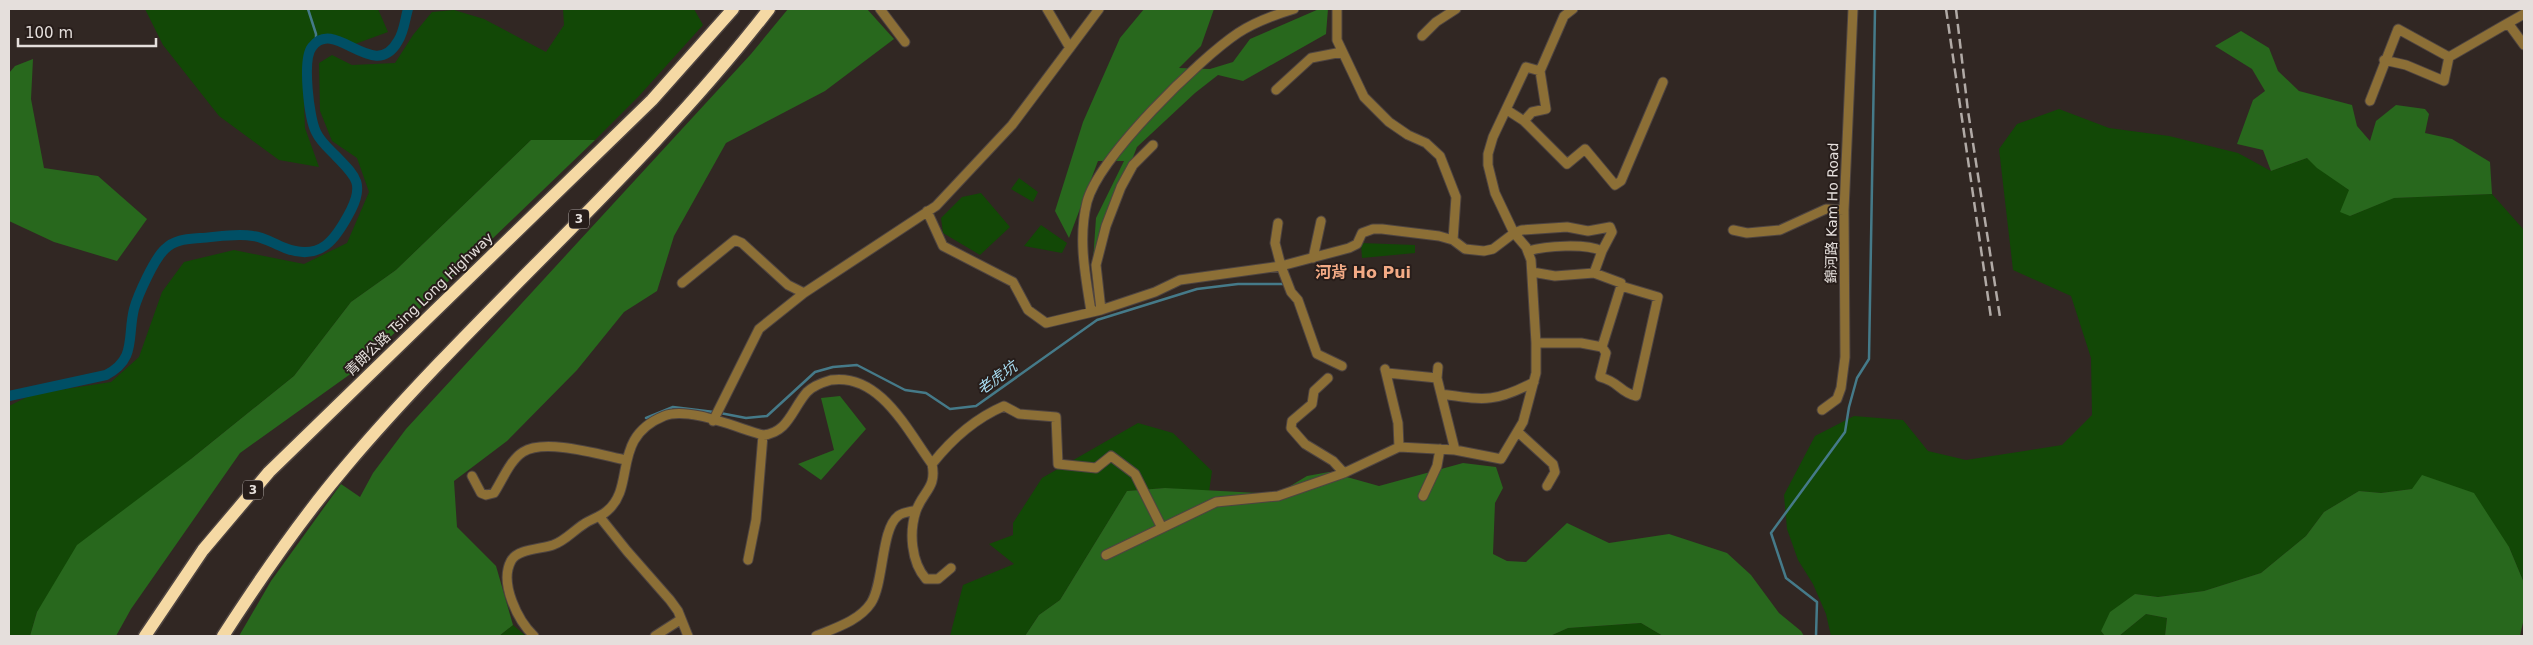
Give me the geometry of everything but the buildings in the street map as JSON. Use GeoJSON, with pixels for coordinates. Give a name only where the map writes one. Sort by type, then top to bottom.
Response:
{"type":"FeatureCollection","features":[{"type":"Feature","properties":{"kind":"highway","name":"青朗公路 Tsing Long Highway"},"geometry":{"type":"LineString","coordinates":[[145,636],[204,550],[269,472],[646,106],[686,64],[733,9]]}},
{"type":"Feature","properties":{"kind":"highway","name":"3"},"geometry":{"type":"LineString","coordinates":[[223,636],[246,600],[310,511],[364,445],[671,124],[739,48],[770,9]]}},
{"type":"Feature","properties":{"kind":"street"},"geometry":{"type":"LineString","coordinates":[[880,9],[905,42]]}},
{"type":"Feature","properties":{"kind":"street"},"geometry":{"type":"LineString","coordinates":[[1047,9],[1070,48]]}},
{"type":"Feature","properties":{"kind":"street"},"geometry":{"type":"LineString","coordinates":[[714,419],[759,329],[804,293],[936,206],[1012,125],[1100,9]]}},
{"type":"Feature","properties":{"kind":"street"},"geometry":{"type":"LineString","coordinates":[[1091,311],[1081,232],[1088,200],[1099,173],[1195,68],[1238,33],[1271,16],[1294,9]]}},
{"type":"Feature","properties":{"kind":"street"},"geometry":{"type":"LineString","coordinates":[[1337,9],[1336,36],[1359,90],[1374,109],[1394,126],[1426,143],[1438,154],[1456,197],[1453,240]]}},
{"type":"Feature","properties":{"kind":"street"},"geometry":{"type":"LineString","coordinates":[[1422,36],[1436,22],[1456,9]]}},
{"type":"Feature","properties":{"kind":"street"},"geometry":{"type":"LineString","coordinates":[[1524,121],[1532,112],[1546,109],[1540,71],[1564,16],[1573,9]]}},
{"type":"Feature","properties":{"kind":"street","name":"錦河路 Kam Ho Road"},"geometry":{"type":"LineString","coordinates":[[1822,410],[1836,399],[1844,375],[1846,340],[1844,210],[1853,9]]}},
{"type":"Feature","properties":{"kind":"street"},"geometry":{"type":"LineString","coordinates":[[2384,60],[2406,65],[2444,81],[2449,57],[2524,14]]}},
{"type":"Feature","properties":{"kind":"street"},"geometry":{"type":"LineString","coordinates":[[2508,23],[2524,45]]}},
{"type":"Feature","properties":{"kind":"street"},"geometry":{"type":"LineString","coordinates":[[2370,101],[2384,60],[2398,30],[2449,57]]}},
{"type":"Feature","properties":{"kind":"street"},"geometry":{"type":"LineString","coordinates":[[1276,90],[1311,58],[1342,52]]}},
{"type":"Feature","properties":{"kind":"street"},"geometry":{"type":"LineString","coordinates":[[1106,555],[1216,502],[1278,496],[1344,473],[1398,447],[1455,450],[1501,459],[1518,432],[1534,382],[1536,343],[1532,272],[1528,251],[1514,233],[1496,193],[1488,165],[1489,147],[1526,67],[1540,71]]}},
{"type":"Feature","properties":{"kind":"street"},"geometry":{"type":"LineString","coordinates":[[1507,110],[1524,121],[1567,164],[1585,149],[1615,185],[1621,181],[1663,82]]}},
{"type":"Feature","properties":{"kind":"street"},"geometry":{"type":"LineString","coordinates":[[1101,310],[1096,265],[1106,226],[1121,187],[1133,165],[1153,145]]}},
{"type":"Feature","properties":{"kind":"street"},"geometry":{"type":"LineString","coordinates":[[1733,230],[1746,233],[1780,230],[1826,209],[1844,210]]}},
{"type":"Feature","properties":{"kind":"street"},"geometry":{"type":"LineString","coordinates":[[928,211],[943,246],[1014,282],[1028,310],[1046,323],[1101,310],[1155,292],[1180,280],[1281,266],[1353,247],[1362,233],[1373,229],[1439,236],[1453,240],[1465,249],[1488,251],[1514,233],[1567,227],[1588,231],[1610,227],[1612,232],[1602,251],[1594,273]]}},
{"type":"Feature","properties":{"kind":"street"},"geometry":{"type":"LineString","coordinates":[[1313,258],[1321,222]]}},
{"type":"Feature","properties":{"kind":"street"},"geometry":{"type":"LineString","coordinates":[[1278,223],[1275,243],[1281,266],[1291,292],[1298,300],[1317,354],[1342,366]]}},
{"type":"Feature","properties":{"kind":"street"},"geometry":{"type":"LineString","coordinates":[[682,283],[735,240],[742,243],[788,285],[804,293]]}},
{"type":"Feature","properties":{"kind":"street"},"geometry":{"type":"LineString","coordinates":[[1528,251],[1540,248],[1592,247],[1602,251]]}},
{"type":"Feature","properties":{"kind":"street"},"geometry":{"type":"LineString","coordinates":[[1532,272],[1555,276],[1594,273],[1621,283],[1621,286],[1658,297],[1636,396],[1625,393],[1615,381],[1600,377],[1606,353],[1602,347],[1581,343],[1536,343]]}},
{"type":"Feature","properties":{"kind":"street"},"geometry":{"type":"LineString","coordinates":[[1602,347],[1621,286]]}},
{"type":"Feature","properties":{"kind":"street"},"geometry":{"type":"LineString","coordinates":[[1438,367],[1437,378],[1455,450]]}},
{"type":"Feature","properties":{"kind":"street"},"geometry":{"type":"LineString","coordinates":[[1398,447],[1398,423],[1386,371],[1437,378]]}},
{"type":"Feature","properties":{"kind":"street"},"geometry":{"type":"LineString","coordinates":[[534,636],[523,625],[511,597],[508,575],[511,561],[520,554],[560,542],[610,508],[618,495],[632,443],[647,424],[682,412],[714,419],[762,435],[772,434],[782,429],[808,391],[825,381],[844,378],[867,385],[886,401],[932,464],[934,475],[931,486],[916,510],[912,530],[916,564],[924,576],[930,580],[938,579],[951,568]]}},
{"type":"Feature","properties":{"kind":"street"},"geometry":{"type":"LineString","coordinates":[[1328,378],[1314,391],[1312,404],[1292,421],[1291,428],[1305,444],[1333,461],[1344,473]]}},
{"type":"Feature","properties":{"kind":"street"},"geometry":{"type":"LineString","coordinates":[[1441,394],[1487,400],[1503,397],[1534,382]]}},
{"type":"Feature","properties":{"kind":"street"},"geometry":{"type":"LineString","coordinates":[[932,464],[942,451],[970,426],[1004,406],[1019,414],[1056,417],[1058,464],[1096,468],[1111,456],[1135,474],[1162,528]]}},
{"type":"Feature","properties":{"kind":"street"},"geometry":{"type":"LineString","coordinates":[[1518,432],[1552,464],[1555,472],[1547,486]]}},
{"type":"Feature","properties":{"kind":"street"},"geometry":{"type":"LineString","coordinates":[[748,560],[756,520],[762,435]]}},
{"type":"Feature","properties":{"kind":"street"},"geometry":{"type":"LineString","coordinates":[[472,476],[481,493],[486,495],[494,494],[522,452],[541,448],[556,447],[626,460]]}},
{"type":"Feature","properties":{"kind":"street"},"geometry":{"type":"LineString","coordinates":[[1423,496],[1437,466],[1440,450]]}},
{"type":"Feature","properties":{"kind":"street"},"geometry":{"type":"LineString","coordinates":[[816,636],[852,620],[871,603],[877,590],[893,522],[898,516],[916,510]]}},
{"type":"Feature","properties":{"kind":"street"},"geometry":{"type":"LineString","coordinates":[[599,516],[627,552],[670,600],[678,611],[688,636]]}},
{"type":"Feature","properties":{"kind":"street"},"geometry":{"type":"LineString","coordinates":[[655,636],[680,620]]}},
{"type":"Feature","properties":{"kind":"green space"},"geometry":{"type":"Polygon","coordinates":[[[145,9],[378,9],[388,32],[355,44],[331,38],[316,46],[303,81],[305,128],[319,167],[279,160],[219,116],[163,45],[145,9]]]}},
{"type":"Feature","properties":{"kind":"green space"},"geometry":{"type":"Polygon","coordinates":[[[563,9],[694,9],[703,25],[639,96],[595,140],[531,140],[396,270],[351,302],[294,376],[191,459],[37,612],[30,636],[9,636],[9,406],[33,394],[111,382],[139,357],[162,292],[184,262],[234,250],[304,264],[347,243],[369,192],[357,158],[332,141],[320,111],[319,63],[332,55],[352,65],[395,63],[413,35],[432,12],[454,10],[484,19],[546,52],[564,25],[563,9]]]}},
{"type":"Feature","properties":{"kind":"green space"},"geometry":{"type":"Polygon","coordinates":[[[788,9],[867,9],[894,39],[825,91],[726,143],[674,236],[657,291],[624,312],[577,370],[507,441],[454,481],[457,527],[496,566],[513,625],[499,636],[239,636],[271,581],[341,484],[360,497],[373,473],[406,429],[751,54],[788,9]]]}},
{"type":"Feature","properties":{"kind":"green space"},"geometry":{"type":"Polygon","coordinates":[[[1144,9],[1214,9],[1201,46],[1179,68],[1210,69],[1233,62],[1250,39],[1319,9],[1328,9],[1326,34],[1243,81],[1218,75],[1195,93],[1137,147],[1093,261],[1096,218],[1124,161],[1098,161],[1069,238],[1055,211],[1083,122],[1120,38],[1144,9]]]}},
{"type":"Feature","properties":{"kind":"green space"},"geometry":{"type":"Polygon","coordinates":[[[2241,31],[2269,48],[2278,71],[2299,91],[2352,105],[2357,126],[2370,141],[2376,121],[2396,105],[2425,109],[2429,114],[2425,133],[2452,139],[2490,162],[2492,194],[2394,198],[2350,216],[2340,212],[2349,190],[2317,168],[2307,158],[2271,171],[2263,150],[2237,144],[2253,100],[2265,91],[2252,69],[2215,46],[2241,31]]]}},
{"type":"Feature","properties":{"kind":"green space"},"geometry":{"type":"Polygon","coordinates":[[[33,59],[31,99],[44,168],[98,176],[147,219],[117,261],[54,242],[9,221],[9,73],[15,66],[33,59]]]}},
{"type":"Feature","properties":{"kind":"green space"},"geometry":{"type":"Polygon","coordinates":[[[2059,109],[2109,128],[2169,136],[2238,153],[2271,171],[2307,158],[2349,190],[2350,216],[2393,198],[2492,194],[2524,230],[2524,583],[2509,547],[2412,489],[2381,493],[2359,491],[2324,512],[2306,536],[2261,573],[2204,591],[2158,597],[2135,594],[2101,631],[2105,636],[1831,636],[1826,614],[1813,584],[1798,560],[1787,529],[1784,495],[1815,436],[1854,416],[1903,420],[1928,451],[1966,460],[2062,445],[2092,415],[2091,358],[2071,296],[2013,270],[1999,149],[2017,124],[2059,109]]]}},
{"type":"Feature","properties":{"kind":"green space"},"geometry":{"type":"Polygon","coordinates":[[[531,140],[595,140],[356,370],[240,453],[131,609],[116,636],[30,636],[37,612],[77,545],[191,459],[294,376],[351,302],[396,270],[531,140]]]}},
{"type":"Feature","properties":{"kind":"green space"},"geometry":{"type":"Polygon","coordinates":[[[1019,178],[1038,192],[1033,202],[1011,189],[1019,178]]]}},
{"type":"Feature","properties":{"kind":"green space"},"geometry":{"type":"Polygon","coordinates":[[[981,193],[1010,227],[980,255],[943,233],[941,218],[962,197],[981,193]]]}},
{"type":"Feature","properties":{"kind":"green space"},"geometry":{"type":"Polygon","coordinates":[[[1041,225],[1067,243],[1062,253],[1024,246],[1041,225]]]}},
{"type":"Feature","properties":{"kind":"green space"},"geometry":{"type":"Polygon","coordinates":[[[1361,243],[1415,245],[1415,253],[1362,258],[1361,243]]]}},
{"type":"Feature","properties":{"kind":"green space"},"geometry":{"type":"Polygon","coordinates":[[[840,396],[866,429],[821,480],[798,464],[834,450],[821,398],[840,396]]]}},
{"type":"Feature","properties":{"kind":"green space"},"geometry":{"type":"Polygon","coordinates":[[[1138,423],[1173,433],[1212,471],[1209,492],[1165,488],[1127,491],[1060,600],[1039,615],[1025,636],[950,636],[963,585],[1014,564],[989,544],[1013,535],[1013,523],[1042,478],[1138,423]]]}},
{"type":"Feature","properties":{"kind":"green space"},"geometry":{"type":"Polygon","coordinates":[[[1463,463],[1496,467],[1503,488],[1495,503],[1493,554],[1507,561],[1526,562],[1567,523],[1609,543],[1669,534],[1727,553],[1751,575],[1779,613],[1801,631],[1804,636],[1663,636],[1641,623],[1568,628],[1550,636],[1025,636],[1039,615],[1060,600],[1127,491],[1165,488],[1277,494],[1307,476],[1329,472],[1379,486],[1463,463]]]}},
{"type":"Feature","properties":{"kind":"green space"},"geometry":{"type":"Polygon","coordinates":[[[2422,475],[2474,493],[2509,547],[2524,583],[2524,618],[2520,636],[2165,636],[2167,618],[2146,614],[2119,636],[2105,636],[2101,631],[2110,612],[2135,594],[2158,597],[2204,591],[2261,573],[2306,536],[2324,512],[2359,491],[2381,493],[2412,489],[2422,475]]]}},
{"type":"Feature","properties":{"kind":"green space"},"geometry":{"type":"Polygon","coordinates":[[[2146,614],[2167,618],[2165,636],[2119,636],[2146,614]]]}},
{"type":"Feature","properties":{"kind":"green space"},"geometry":{"type":"Polygon","coordinates":[[[1641,623],[1663,636],[1550,636],[1568,628],[1641,623]]]}},
{"type":"Feature","properties":{"kind":"green space"},"geometry":{"type":"Polygon","coordinates":[[[513,625],[526,636],[499,636],[513,625]]]}},
{"type":"Feature","properties":{"kind":"waterway"},"geometry":{"type":"LineString","coordinates":[[308,9],[316,34],[316,42]]}},
{"type":"Feature","properties":{"kind":"waterway"},"geometry":{"type":"LineString","coordinates":[[9,396],[106,375],[116,369],[127,354],[134,309],[143,286],[161,254],[173,243],[191,239],[247,235],[261,238],[298,252],[318,250],[326,245],[339,230],[351,210],[357,186],[352,174],[324,144],[313,125],[307,75],[309,54],[312,47],[321,40],[332,39],[366,54],[378,56],[388,52],[400,37],[408,9]]}},
{"type":"Feature","properties":{"kind":"waterway"},"geometry":{"type":"LineString","coordinates":[[1816,636],[1817,602],[1786,578],[1771,533],[1845,432],[1849,407],[1857,378],[1869,359],[1875,9]]}},
{"type":"Feature","properties":{"kind":"waterway","name":"老虎坑"},"geometry":{"type":"LineString","coordinates":[[720,413],[746,418],[767,416],[815,372],[833,367],[857,365],[905,390],[926,393],[950,409],[976,406],[1097,320],[1197,289],[1238,284],[1283,284]]}},
{"type":"Feature","properties":{"kind":"waterway","name":"老虎坑"},"geometry":{"type":"LineString","coordinates":[[646,418],[673,407],[714,412]]}},
{"type":"Feature","properties":{"kind":"railway"},"geometry":{"type":"LineString","coordinates":[[1946,9],[1991,318]]}},
{"type":"Feature","properties":{"kind":"railway"},"geometry":{"type":"LineString","coordinates":[[1956,9],[1968,111],[2000,317]]}},
{"type":"Feature","properties":{"kind":"district","name":"河背 Ho Pui"},"geometry":{"type":"Point","coordinates":[1363,272]}}]}
